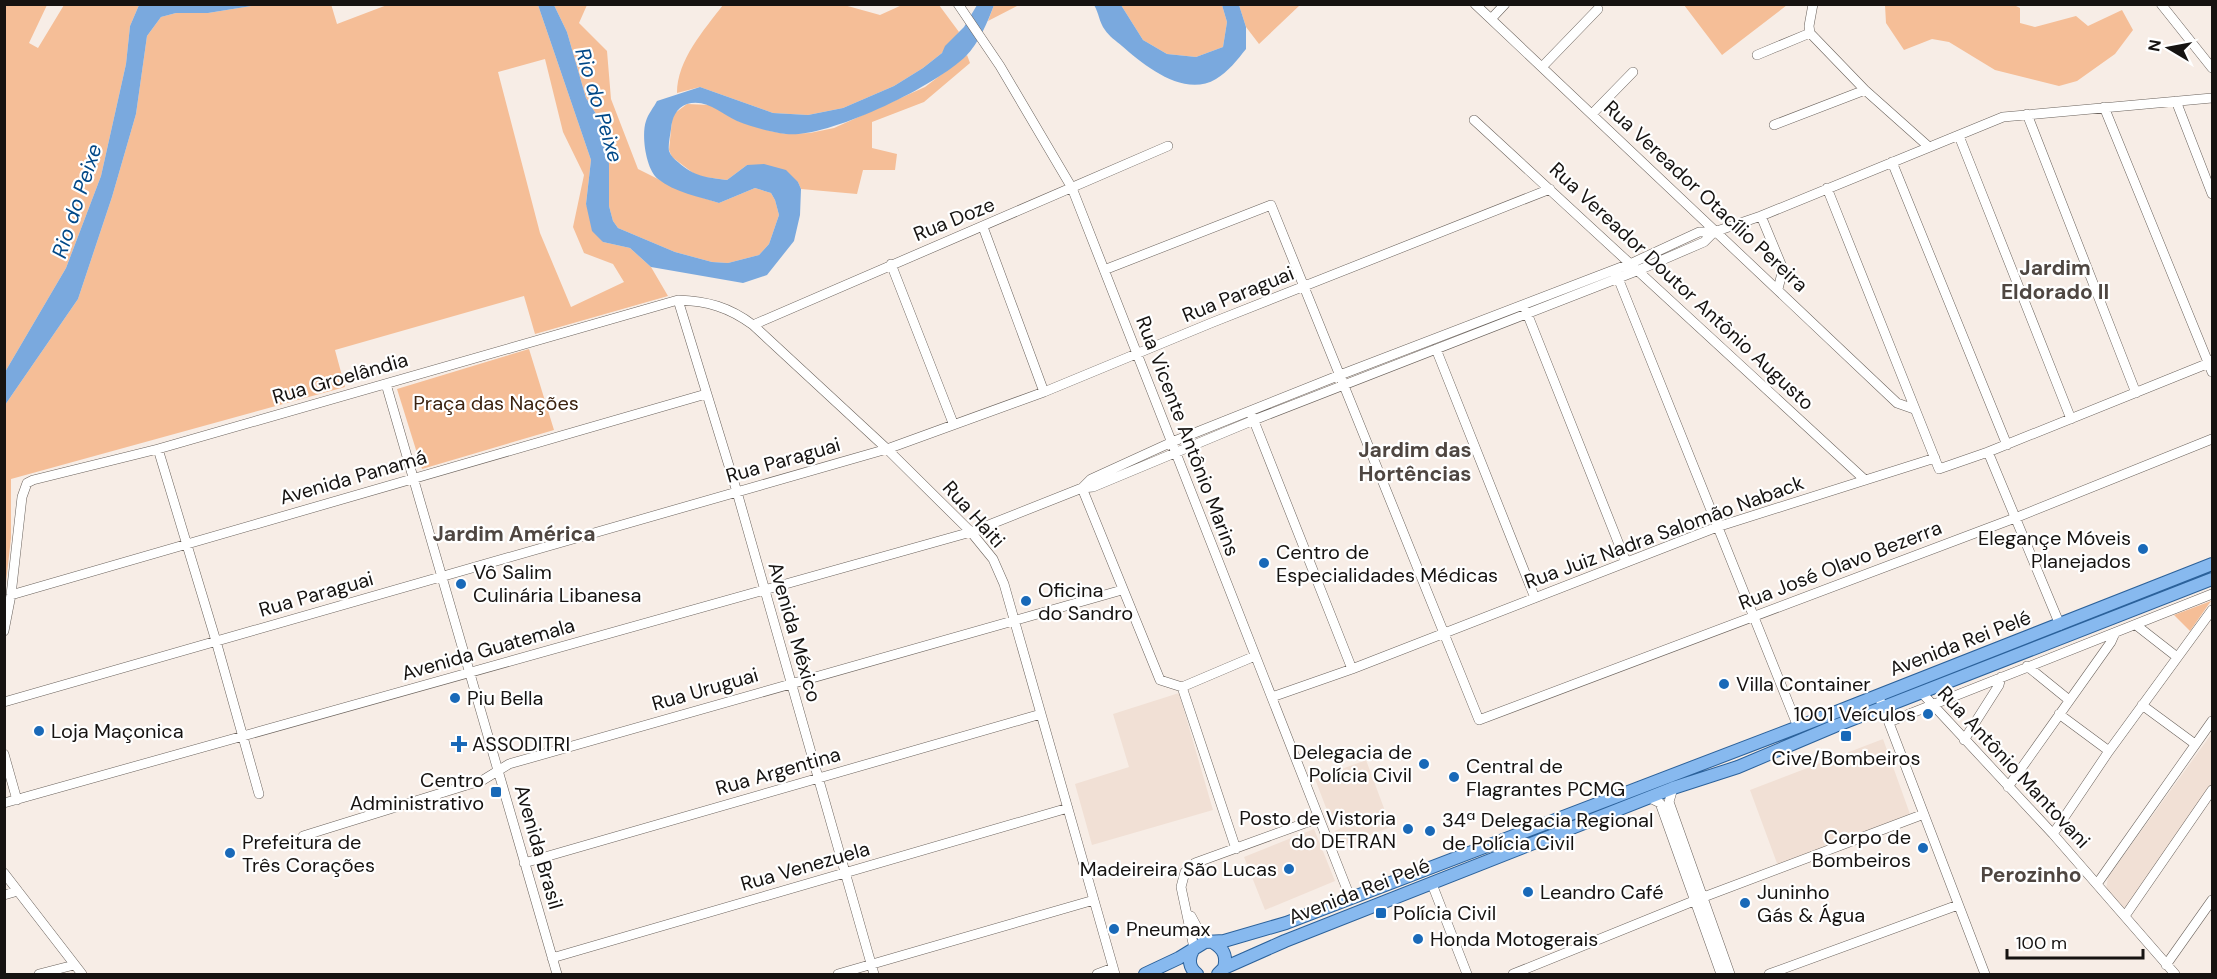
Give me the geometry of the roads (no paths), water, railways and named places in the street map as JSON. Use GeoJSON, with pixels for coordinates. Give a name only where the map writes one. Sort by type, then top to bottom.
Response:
{"type":"FeatureCollection","features":[{"type":"Feature","properties":{"kind":"main road","name":"Avenida Rei Pelé"},"geometry":{"type":"LineString","coordinates":[[1145,975],[1201,946],[1286,923],[1798,727],[2212,564]]}},
{"type":"Feature","properties":{"kind":"main road","name":"Avenida Rei Pelé"},"geometry":{"type":"LineString","coordinates":[[1221,972],[1285,940],[1673,788],[1738,767],[1883,707],[2212,579]]}},
{"type":"Feature","properties":{"kind":"main road","name":"Avenida Rei Pelé"},"geometry":{"type":"LineString","coordinates":[[1201,946],[1223,951],[1226,962],[1221,972]]}},
{"type":"Feature","properties":{"kind":"main road"},"geometry":{"type":"LineString","coordinates":[[1197,975],[1190,961],[1201,946]]}},
{"type":"Feature","properties":{"kind":"street","name":"Rua Vereador Otacílio Pereira"},"geometry":{"type":"LineString","coordinates":[[1475,4],[1897,403],[1914,409]]}},
{"type":"Feature","properties":{"kind":"street"},"geometry":{"type":"LineString","coordinates":[[1491,19],[1505,4]]}},
{"type":"Feature","properties":{"kind":"street"},"geometry":{"type":"LineString","coordinates":[[1809,30],[1813,4]]}},
{"type":"Feature","properties":{"kind":"street"},"geometry":{"type":"LineString","coordinates":[[2161,4],[2212,68]]}},
{"type":"Feature","properties":{"kind":"street","name":"Rua Vicente Antônio Marins"},"geometry":{"type":"LineString","coordinates":[[958,6],[987,45],[1072,188],[1350,897]]}},
{"type":"Feature","properties":{"kind":"street"},"geometry":{"type":"LineString","coordinates":[[1542,67],[1598,9]]}},
{"type":"Feature","properties":{"kind":"street"},"geometry":{"type":"LineString","coordinates":[[1757,55],[1809,30]]}},
{"type":"Feature","properties":{"kind":"street"},"geometry":{"type":"LineString","coordinates":[[1809,30],[1865,90],[1929,147]]}},
{"type":"Feature","properties":{"kind":"street"},"geometry":{"type":"LineString","coordinates":[[1592,114],[1633,72]]}},
{"type":"Feature","properties":{"kind":"street"},"geometry":{"type":"LineString","coordinates":[[1774,125],[1865,90]]}},
{"type":"Feature","properties":{"kind":"street"},"geometry":{"type":"LineString","coordinates":[[1342,379],[1635,267],[1699,232],[1714,232],[1761,216],[2003,117],[2212,98]]}},
{"type":"Feature","properties":{"kind":"street"},"geometry":{"type":"LineString","coordinates":[[2176,101],[2212,194]]}},
{"type":"Feature","properties":{"kind":"street"},"geometry":{"type":"LineString","coordinates":[[1827,188],[1939,469],[2007,445],[2211,365],[2104,107]]}},
{"type":"Feature","properties":{"kind":"street"},"geometry":{"type":"LineString","coordinates":[[2027,114],[2136,393]]}},
{"type":"Feature","properties":{"kind":"street","name":"Rua Vereador Doutor Antônio Augusto"},"geometry":{"type":"LineString","coordinates":[[1474,120],[1865,480]]}},
{"type":"Feature","properties":{"kind":"street"},"geometry":{"type":"LineString","coordinates":[[1959,136],[2071,419]]}},
{"type":"Feature","properties":{"kind":"street","name":"Rua Doze"},"geometry":{"type":"LineString","coordinates":[[753,325],[1168,146]]}},
{"type":"Feature","properties":{"kind":"street"},"geometry":{"type":"LineString","coordinates":[[1892,162],[2007,445]]}},
{"type":"Feature","properties":{"kind":"street","name":"Rua Paraguai"},"geometry":{"type":"LineString","coordinates":[[4,702],[887,449],[1044,392],[1550,189]]}},
{"type":"Feature","properties":{"kind":"street"},"geometry":{"type":"LineString","coordinates":[[1104,270],[1271,205],[1443,632]]}},
{"type":"Feature","properties":{"kind":"street"},"geometry":{"type":"LineString","coordinates":[[1761,216],[1783,269],[1778,289]]}},
{"type":"Feature","properties":{"kind":"street"},"geometry":{"type":"LineString","coordinates":[[983,227],[1044,392]]}},
{"type":"Feature","properties":{"kind":"street"},"geometry":{"type":"LineString","coordinates":[[891,264],[954,423]]}},
{"type":"Feature","properties":{"kind":"street"},"geometry":{"type":"LineString","coordinates":[[1616,274],[1798,727]]}},
{"type":"Feature","properties":{"kind":"street","name":"Rua Haiti"},"geometry":{"type":"LineString","coordinates":[[678,300],[713,303],[739,314],[753,325],[887,449],[971,532],[993,559],[1004,584],[1114,971]]}},
{"type":"Feature","properties":{"kind":"street","name":"Rua Groelândia"},"geometry":{"type":"LineString","coordinates":[[11,595],[22,497],[27,483],[33,480],[158,449],[678,300]]}},
{"type":"Feature","properties":{"kind":"street","name":"Avenida México"},"geometry":{"type":"LineString","coordinates":[[678,300],[737,492],[872,970]]}},
{"type":"Feature","properties":{"kind":"street"},"geometry":{"type":"LineString","coordinates":[[1342,379],[1436,349],[1526,309]]}},
{"type":"Feature","properties":{"kind":"street"},"geometry":{"type":"LineString","coordinates":[[1526,309],[1626,562]]}},
{"type":"Feature","properties":{"kind":"street"},"geometry":{"type":"LineString","coordinates":[[1436,349],[1535,598]]}},
{"type":"Feature","properties":{"kind":"street","name":"Avenida Guatemala"},"geometry":{"type":"LineString","coordinates":[[4,803],[971,532],[1082,488],[1093,487],[1174,446],[1342,379]]}},
{"type":"Feature","properties":{"kind":"street","name":"Avenida Brasil"},"geometry":{"type":"LineString","coordinates":[[386,384],[557,975]]}},
{"type":"Feature","properties":{"kind":"street","name":"Avenida Panamá"},"geometry":{"type":"LineString","coordinates":[[11,595],[706,394]]}},
{"type":"Feature","properties":{"kind":"street"},"geometry":{"type":"LineString","coordinates":[[1252,415],[1352,669]]}},
{"type":"Feature","properties":{"kind":"street","name":"Rua José Olavo Bezerra"},"geometry":{"type":"LineString","coordinates":[[1443,632],[1479,720],[2015,518],[2212,439]]}},
{"type":"Feature","properties":{"kind":"street"},"geometry":{"type":"LineString","coordinates":[[158,449],[259,794]]}},
{"type":"Feature","properties":{"kind":"street"},"geometry":{"type":"LineString","coordinates":[[1988,452],[2060,625]]}},
{"type":"Feature","properties":{"kind":"street","name":"Rua Juiz Nadra Salomão Naback"},"geometry":{"type":"LineString","coordinates":[[1272,697],[1352,669],[1717,527],[1935,458]]}},
{"type":"Feature","properties":{"kind":"street"},"geometry":{"type":"LineString","coordinates":[[1082,488],[1160,681],[1182,687],[1255,656]]}},
{"type":"Feature","properties":{"kind":"street","name":"Rua Uruguai"},"geometry":{"type":"LineString","coordinates":[[303,836],[483,780],[509,764],[1122,590]]}},
{"type":"Feature","properties":{"kind":"street"},"geometry":{"type":"LineString","coordinates":[[1889,722],[2212,594]]}},
{"type":"Feature","properties":{"kind":"street"},"geometry":{"type":"LineString","coordinates":[[4,631],[11,595]]}},
{"type":"Feature","properties":{"kind":"street"},"geometry":{"type":"LineString","coordinates":[[2053,834],[2109,751],[2212,610]]}},
{"type":"Feature","properties":{"kind":"street"},"geometry":{"type":"LineString","coordinates":[[2136,625],[2177,657]]}},
{"type":"Feature","properties":{"kind":"street"},"geometry":{"type":"LineString","coordinates":[[2008,788],[2111,642],[2115,633]]}},
{"type":"Feature","properties":{"kind":"street"},"geometry":{"type":"LineString","coordinates":[[2027,666],[2069,700]]}},
{"type":"Feature","properties":{"kind":"street"},"geometry":{"type":"LineString","coordinates":[[1964,740],[1999,685],[2001,677]]}},
{"type":"Feature","properties":{"kind":"street"},"geometry":{"type":"LineString","coordinates":[[1182,687],[1236,849]]}},
{"type":"Feature","properties":{"kind":"street","name":"Rua Antônio Mantovani"},"geometry":{"type":"LineString","coordinates":[[1921,692],[2053,834],[2175,975]]}},
{"type":"Feature","properties":{"kind":"street"},"geometry":{"type":"LineString","coordinates":[[1878,695],[1985,975]]}},
{"type":"Feature","properties":{"kind":"street"},"geometry":{"type":"LineString","coordinates":[[2142,705],[2195,744]]}},
{"type":"Feature","properties":{"kind":"street","name":"Rua Argentina"},"geometry":{"type":"LineString","coordinates":[[524,862],[1041,714]]}},
{"type":"Feature","properties":{"kind":"street"},"geometry":{"type":"LineString","coordinates":[[2059,714],[2109,751]]}},
{"type":"Feature","properties":{"kind":"street"},"geometry":{"type":"LineString","coordinates":[[2097,884],[2212,721]]}},
{"type":"Feature","properties":{"kind":"street"},"geometry":{"type":"LineString","coordinates":[[4,754],[17,800]]}},
{"type":"Feature","properties":{"kind":"street"},"geometry":{"type":"LineString","coordinates":[[1673,788],[1669,802],[1721,975]]}},
{"type":"Feature","properties":{"kind":"street"},"geometry":{"type":"LineString","coordinates":[[2125,916],[2212,790]]}},
{"type":"Feature","properties":{"kind":"street"},"geometry":{"type":"LineString","coordinates":[[1650,798],[1660,803],[1730,975]]}},
{"type":"Feature","properties":{"kind":"street","name":"Rua Venezuela"},"geometry":{"type":"LineString","coordinates":[[552,958],[1068,808]]}},
{"type":"Feature","properties":{"kind":"street"},"geometry":{"type":"LineString","coordinates":[[1513,975],[1698,899],[1923,814]]}},
{"type":"Feature","properties":{"kind":"street"},"geometry":{"type":"LineString","coordinates":[[1201,946],[1181,887],[1185,872],[1195,863],[1319,818]]}},
{"type":"Feature","properties":{"kind":"street"},"geometry":{"type":"LineString","coordinates":[[4,873],[82,975]]}},
{"type":"Feature","properties":{"kind":"street"},"geometry":{"type":"LineString","coordinates":[[1432,884],[1467,975]]}},
{"type":"Feature","properties":{"kind":"street"},"geometry":{"type":"LineString","coordinates":[[4,895],[18,891]]}},
{"type":"Feature","properties":{"kind":"street"},"geometry":{"type":"LineString","coordinates":[[838,975],[872,970],[1094,900]]}},
{"type":"Feature","properties":{"kind":"street"},"geometry":{"type":"LineString","coordinates":[[2166,965],[2212,900]]}},
{"type":"Feature","properties":{"kind":"street"},"geometry":{"type":"LineString","coordinates":[[1769,975],[1958,905]]}},
{"type":"Feature","properties":{"kind":"street"},"geometry":{"type":"LineString","coordinates":[[39,975],[74,964]]}},
{"type":"Feature","properties":{"kind":"street"},"geometry":{"type":"LineString","coordinates":[[1097,975],[1114,971]]}},
{"type":"Feature","properties":{"kind":"water","name":"Rio do Peixe"},"geometry":{"type":"Polygon","coordinates":[[[139,5],[257,5],[208,13],[176,13],[161,17],[147,36],[136,114],[112,197],[78,299],[5,405],[5,372],[66,268],[101,176],[126,64],[130,26],[139,5]]]}},
{"type":"Feature","properties":{"kind":"water","name":"Rio do Peixe"},"geometry":{"type":"Polygon","coordinates":[[[538,5],[554,5],[567,32],[586,98],[603,125],[609,164],[609,206],[613,221],[618,228],[675,252],[712,262],[728,263],[759,255],[769,244],[779,215],[775,200],[771,193],[755,188],[719,203],[679,191],[658,179],[650,168],[644,135],[647,118],[657,101],[700,87],[773,113],[808,115],[843,108],[894,86],[923,68],[942,53],[945,46],[964,27],[977,5],[994,5],[975,45],[951,68],[907,95],[827,128],[786,134],[767,131],[731,118],[701,103],[687,104],[677,111],[672,125],[669,151],[674,159],[690,171],[706,177],[727,180],[747,165],[764,164],[786,170],[798,182],[801,189],[800,215],[794,241],[767,275],[743,283],[651,267],[630,248],[603,242],[592,231],[586,204],[591,160],[538,5]]]}},
{"type":"Feature","properties":{"kind":"water"},"geometry":{"type":"Polygon","coordinates":[[[1094,5],[1121,5],[1143,40],[1167,54],[1196,57],[1223,47],[1227,22],[1222,5],[1239,5],[1246,27],[1246,49],[1229,69],[1216,79],[1204,84],[1191,85],[1178,82],[1153,70],[1111,36],[1103,27],[1094,5]]]}},
{"type":"Feature","properties":{"kind":"place","name":"Elegançe Móveis Planejados"},"geometry":{"type":"Point","coordinates":[2143,549]}},
{"type":"Feature","properties":{"kind":"place","name":"Centro de Especialidades Médicas"},"geometry":{"type":"Point","coordinates":[1264,563]}},
{"type":"Feature","properties":{"kind":"place","name":"Vô Salim Culinária Libanesa"},"geometry":{"type":"Point","coordinates":[461,584]}},
{"type":"Feature","properties":{"kind":"place","name":"Oficina do Sandro"},"geometry":{"type":"Point","coordinates":[1026,601]}},
{"type":"Feature","properties":{"kind":"place","name":"Villa Container"},"geometry":{"type":"Point","coordinates":[1724,684]}},
{"type":"Feature","properties":{"kind":"place","name":"Piu Bella"},"geometry":{"type":"Point","coordinates":[455,698]}},
{"type":"Feature","properties":{"kind":"place","name":"1001 Veículos"},"geometry":{"type":"Point","coordinates":[1928,714]}},
{"type":"Feature","properties":{"kind":"place","name":"Loja Maçonica"},"geometry":{"type":"Point","coordinates":[39,731]}},
{"type":"Feature","properties":{"kind":"place","name":"Cive/Bombeiros"},"geometry":{"type":"Point","coordinates":[1846,736]}},
{"type":"Feature","properties":{"kind":"place","name":"ASSODITRI"},"geometry":{"type":"Point","coordinates":[459,744]}},
{"type":"Feature","properties":{"kind":"place","name":"Delegacia de Polícia Civil"},"geometry":{"type":"Point","coordinates":[1424,764]}},
{"type":"Feature","properties":{"kind":"place","name":"Central de Flagrantes PCMG"},"geometry":{"type":"Point","coordinates":[1454,777]}},
{"type":"Feature","properties":{"kind":"place","name":"Centro Administrativo"},"geometry":{"type":"Point","coordinates":[496,792]}},
{"type":"Feature","properties":{"kind":"place","name":"Posto de Vistoria do DETRAN"},"geometry":{"type":"Point","coordinates":[1408,829]}},
{"type":"Feature","properties":{"kind":"place","name":"34ª Delegacia Regional de Polícia Civil"},"geometry":{"type":"Point","coordinates":[1430,831]}},
{"type":"Feature","properties":{"kind":"place","name":"Corpo de Bombeiros"},"geometry":{"type":"Point","coordinates":[1923,848]}},
{"type":"Feature","properties":{"kind":"place","name":"Prefeitura de Três Corações"},"geometry":{"type":"Point","coordinates":[230,853]}},
{"type":"Feature","properties":{"kind":"place","name":"Madeireira São Lucas"},"geometry":{"type":"Point","coordinates":[1289,869]}},
{"type":"Feature","properties":{"kind":"place","name":"Leandro Café"},"geometry":{"type":"Point","coordinates":[1528,892]}},
{"type":"Feature","properties":{"kind":"place","name":"Juninho Gás & Água"},"geometry":{"type":"Point","coordinates":[1745,903]}},
{"type":"Feature","properties":{"kind":"place","name":"Polícia Civil"},"geometry":{"type":"Point","coordinates":[1381,913]}},
{"type":"Feature","properties":{"kind":"place","name":"Pneumax"},"geometry":{"type":"Point","coordinates":[1114,929]}},
{"type":"Feature","properties":{"kind":"place","name":"Honda Motogerais"},"geometry":{"type":"Point","coordinates":[1418,939]}},
{"type":"Feature","properties":{"kind":"district","name":"Jardim Eldorado II"},"geometry":{"type":"Point","coordinates":[2055,280]}},
{"type":"Feature","properties":{"kind":"district","name":"Jardim das Hortências"},"geometry":{"type":"Point","coordinates":[1415,462]}},
{"type":"Feature","properties":{"kind":"district","name":"Jardim América"},"geometry":{"type":"Point","coordinates":[514,534]}},
{"type":"Feature","properties":{"kind":"district","name":"Perozinho"},"geometry":{"type":"Point","coordinates":[2031,875]}},
{"type":"Feature","properties":{"kind":"park label","name":"Praça das Nações"},"geometry":{"type":"Point","coordinates":[496,403]}}]}
